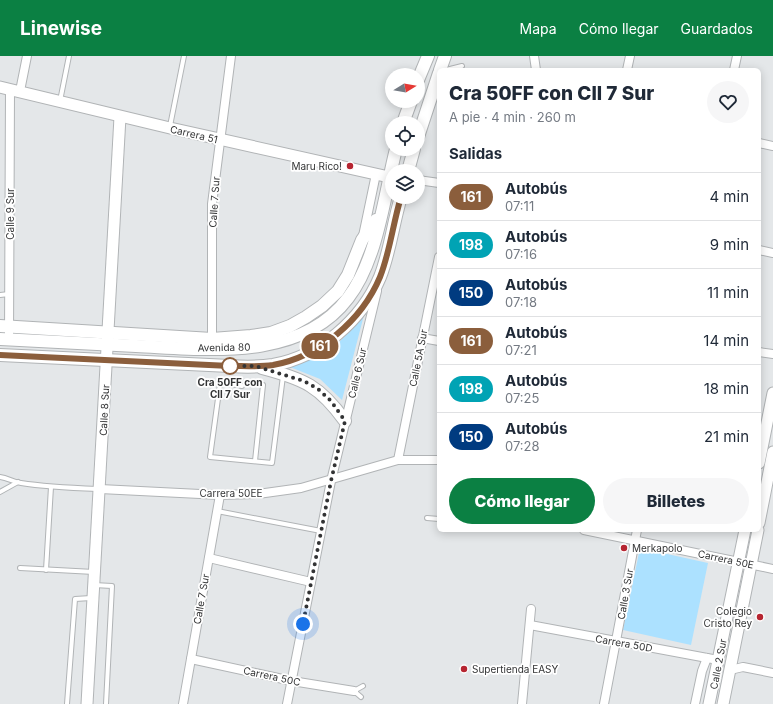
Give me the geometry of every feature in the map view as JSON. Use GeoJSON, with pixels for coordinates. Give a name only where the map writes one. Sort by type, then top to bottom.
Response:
{"type":"FeatureCollection","features":[{"type":"Feature","properties":{"kind":"main road"},"geometry":{"type":"LineString","coordinates":[[420,68],[423,56]]}},
{"type":"Feature","properties":{"kind":"main road"},"geometry":{"type":"LineString","coordinates":[[423,68],[428,56]]}},
{"type":"Feature","properties":{"kind":"main road"},"geometry":{"type":"LineString","coordinates":[[442,68],[446,56]]}},
{"type":"Feature","properties":{"kind":"main road"},"geometry":{"type":"LineString","coordinates":[[425,116],[437,81]]}},
{"type":"Feature","properties":{"kind":"main road","name":"Avenida 80"},"geometry":{"type":"LineString","coordinates":[[4,339],[108,338],[212,344],[250,348],[275,343],[301,334],[320,324],[330,316],[348,299],[357,285],[372,248],[385,196]]}},
{"type":"Feature","properties":{"kind":"main road","name":"Avenida 80"},"geometry":{"type":"LineString","coordinates":[[0,355],[255,366],[288,361],[325,343],[342,330],[359,311],[380,277],[399,204]]}},
{"type":"Feature","properties":{"kind":"main road","name":"Avenida 80"},"geometry":{"type":"LineString","coordinates":[[212,344],[270,333],[290,326],[322,306],[338,291],[348,275],[362,240],[381,214]]}},
{"type":"Feature","properties":{"kind":"main road","name":"Avenida 80"},"geometry":{"type":"LineString","coordinates":[[3,324],[108,338]]}},
{"type":"Feature","properties":{"kind":"main road"},"geometry":{"type":"LineString","coordinates":[[255,366],[304,381],[318,389],[331,401],[345,421]]}},
{"type":"Feature","properties":{"kind":"street","name":"Calle 9 Sur"},"geometry":{"type":"LineString","coordinates":[[4,339],[3,324],[9,294],[10,89],[27,56]]}},
{"type":"Feature","properties":{"kind":"street","name":"Calle 7 Sur"},"geometry":{"type":"LineString","coordinates":[[212,344],[212,204],[219,140],[231,56]]}},
{"type":"Feature","properties":{"kind":"street"},"geometry":{"type":"LineString","coordinates":[[534,56],[536,68]]}},
{"type":"Feature","properties":{"kind":"street"},"geometry":{"type":"LineString","coordinates":[[627,68],[630,56]]}},
{"type":"Feature","properties":{"kind":"street"},"geometry":{"type":"LineString","coordinates":[[734,68],[737,56]]}},
{"type":"Feature","properties":{"kind":"street","name":"Carrera 51"},"geometry":{"type":"LineString","coordinates":[[10,89],[219,140],[385,176]]}},
{"type":"Feature","properties":{"kind":"street","name":"Calle 8 Sur"},"geometry":{"type":"LineString","coordinates":[[87,704],[120,117]]}},
{"type":"Feature","properties":{"kind":"street"},"geometry":{"type":"LineString","coordinates":[[761,143],[773,146]]}},
{"type":"Feature","properties":{"kind":"street"},"geometry":{"type":"LineString","coordinates":[[362,240],[376,174]]}},
{"type":"Feature","properties":{"kind":"street"},"geometry":{"type":"LineString","coordinates":[[425,181],[437,183]]}},
{"type":"Feature","properties":{"kind":"street"},"geometry":{"type":"LineString","coordinates":[[761,250],[773,253]]}},
{"type":"Feature","properties":{"kind":"street","name":"Calle 5A Sur"},"geometry":{"type":"LineString","coordinates":[[398,460],[437,267]]}},
{"type":"Feature","properties":{"kind":"street","name":"Calle 6 Sur"},"geometry":{"type":"LineString","coordinates":[[287,704],[331,481],[380,277]]}},
{"type":"Feature","properties":{"kind":"street"},"geometry":{"type":"LineString","coordinates":[[422,338],[437,342]]}},
{"type":"Feature","properties":{"kind":"street"},"geometry":{"type":"LineString","coordinates":[[761,352],[773,354]]}},
{"type":"Feature","properties":{"kind":"street"},"geometry":{"type":"LineString","coordinates":[[761,504],[773,393]]}},
{"type":"Feature","properties":{"kind":"street","name":"Carrera 50EE"},"geometry":{"type":"LineString","coordinates":[[100,489],[220,495],[292,490],[331,481],[398,460],[437,460]]}},
{"type":"Feature","properties":{"kind":"street","name":"Calle 7 Sur"},"geometry":{"type":"LineString","coordinates":[[183,704],[220,495]]}},
{"type":"Feature","properties":{"kind":"street","name":"Carrera 50E"},"geometry":{"type":"LineString","coordinates":[[594,532],[773,569]]}},
{"type":"Feature","properties":{"kind":"street","name":"Calle 3 Sur"},"geometry":{"type":"LineString","coordinates":[[604,704],[637,532]]}},
{"type":"Feature","properties":{"kind":"street","name":"Calle 2 Sur"},"geometry":{"type":"LineString","coordinates":[[709,704],[745,532]]}},
{"type":"Feature","properties":{"kind":"street","name":"Calle 2 Sur"},"geometry":{"type":"LineString","coordinates":[[723,704],[758,532]]}},
{"type":"Feature","properties":{"kind":"street"},"geometry":{"type":"LineString","coordinates":[[209,558],[311,582]]}},
{"type":"Feature","properties":{"kind":"street"},"geometry":{"type":"LineString","coordinates":[[522,704],[531,609]]}},
{"type":"Feature","properties":{"kind":"street","name":"Carrera 50D"},"geometry":{"type":"LineString","coordinates":[[530,625],[718,660]]}},
{"type":"Feature","properties":{"kind":"street"},"geometry":{"type":"LineString","coordinates":[[733,657],[743,667]]}},
{"type":"Feature","properties":{"kind":"street","name":"Calle 2 Sur"},"geometry":{"type":"LineString","coordinates":[[695,704],[702,671],[707,658]]}},
{"type":"Feature","properties":{"kind":"street","name":"Carrera 50C"},"geometry":{"type":"LineString","coordinates":[[191,659],[292,681],[354,691]]}},
{"type":"Feature","properties":{"kind":"street"},"geometry":{"type":"LineString","coordinates":[[730,670],[743,667],[773,673]]}},
{"type":"Feature","properties":{"kind":"lane"},"geometry":{"type":"LineString","coordinates":[[60,101],[69,56]]}},
{"type":"Feature","properties":{"kind":"lane"},"geometry":{"type":"LineString","coordinates":[[170,128],[184,56]]}},
{"type":"Feature","properties":{"kind":"lane"},"geometry":{"type":"LineString","coordinates":[[455,68],[462,66]]}},
{"type":"Feature","properties":{"kind":"lane"},"geometry":{"type":"LineString","coordinates":[[0,295],[9,294]]}},
{"type":"Feature","properties":{"kind":"lane"},"geometry":{"type":"LineString","coordinates":[[242,386],[223,383],[220,384],[210,457],[270,463],[273,461],[283,374]]}},
{"type":"Feature","properties":{"kind":"lane"},"geometry":{"type":"LineString","coordinates":[[255,461],[263,385]]}},
{"type":"Feature","properties":{"kind":"lane","name":"Carrera 50EE"},"geometry":{"type":"LineString","coordinates":[[0,477],[9,478],[18,482],[51,487],[100,489]]}},
{"type":"Feature","properties":{"kind":"lane"},"geometry":{"type":"LineString","coordinates":[[0,492],[18,482]]}},
{"type":"Feature","properties":{"kind":"lane"},"geometry":{"type":"LineString","coordinates":[[46,570],[51,487]]}},
{"type":"Feature","properties":{"kind":"lane"},"geometry":{"type":"LineString","coordinates":[[217,511],[321,531]]}},
{"type":"Feature","properties":{"kind":"lane"},"geometry":{"type":"LineString","coordinates":[[427,518],[437,519]]}},
{"type":"Feature","properties":{"kind":"lane"},"geometry":{"type":"LineString","coordinates":[[20,568],[94,572]]}},
{"type":"Feature","properties":{"kind":"lane"},"geometry":{"type":"LineString","coordinates":[[94,585],[112,586],[106,704]]}},
{"type":"Feature","properties":{"kind":"lane"},"geometry":{"type":"LineString","coordinates":[[67,704],[75,599],[93,598]]}},
{"type":"Feature","properties":{"kind":"lane"},"geometry":{"type":"LineString","coordinates":[[361,697],[354,691],[363,686]]}},
{"type":"Feature","properties":{"kind":"shaded area"},"geometry":{"type":"Polygon","coordinates":[[[364,315],[342,400],[320,379],[290,367],[314,358],[332,347],[348,334],[364,315]]]}},
{"type":"Feature","properties":{"kind":"shaded area"},"geometry":{"type":"Polygon","coordinates":[[[640,548],[708,563],[691,645],[623,630],[640,548]]]}},
{"type":"Feature","properties":{"kind":"bus line","name":"161"},"geometry":{"type":"LineString","coordinates":[[0,355],[230,366],[264,366],[288,361],[325,343],[342,330],[366,302],[380,277],[399,204]]}},
{"type":"Feature","properties":{"kind":"place","name":"Maru Rico!"},"geometry":{"type":"Point","coordinates":[350,166]}},
{"type":"Feature","properties":{"kind":"place","name":"Cra 50FF con Cll 7 Sur"},"geometry":{"type":"Point","coordinates":[230,366]}},
{"type":"Feature","properties":{"kind":"place","name":"Merkapolo"},"geometry":{"type":"Point","coordinates":[624,548]}},
{"type":"Feature","properties":{"kind":"place","name":"Colegio Cristo Rey"},"geometry":{"type":"Point","coordinates":[760,617]}},
{"type":"Feature","properties":{"kind":"place","name":"Supertienda EASY"},"geometry":{"type":"Point","coordinates":[464,669]}},
{"type":"Feature","properties":{"kind":"route"},"geometry":{"type":"LineString","coordinates":[[230,366],[255,366],[304,381],[318,389],[331,401],[345,421],[331,481],[303,624]]}}]}
